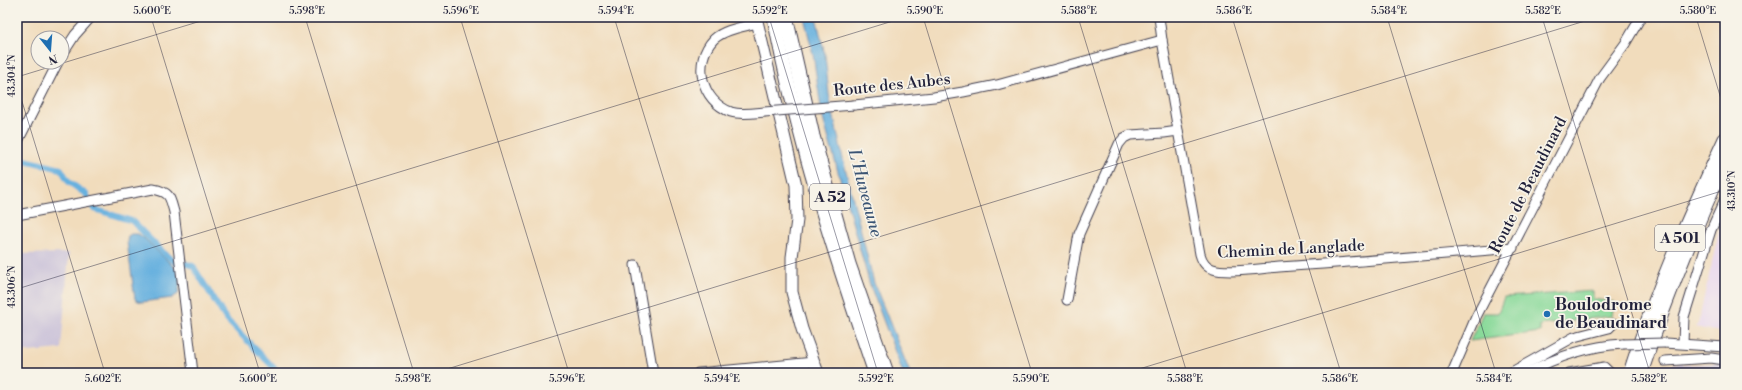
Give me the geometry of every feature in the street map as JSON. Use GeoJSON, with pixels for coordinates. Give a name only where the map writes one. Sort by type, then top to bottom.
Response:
{"type":"FeatureCollection","features":[{"type":"Feature","properties":{"kind":"highway","name":"A 52"},"geometry":{"type":"LineString","coordinates":[[774,17],[779,46],[802,141],[840,269],[875,373]]}},
{"type":"Feature","properties":{"kind":"highway","name":"A 52"},"geometry":{"type":"LineString","coordinates":[[786,17],[815,144],[849,264],[888,373]]}},
{"type":"Feature","properties":{"kind":"highway","name":"A 501"},"geometry":{"type":"LineString","coordinates":[[1630,373],[1643,330],[1685,226],[1725,139]]}},
{"type":"Feature","properties":{"kind":"highway","name":"A 501"},"geometry":{"type":"LineString","coordinates":[[1641,373],[1656,327],[1693,232],[1725,160]]}},
{"type":"Feature","properties":{"kind":"main road"},"geometry":{"type":"LineString","coordinates":[[756,20],[796,185],[797,220],[792,257],[792,292],[802,328],[818,373]]}},
{"type":"Feature","properties":{"kind":"street"},"geometry":{"type":"LineString","coordinates":[[70,43],[91,17]]}},
{"type":"Feature","properties":{"kind":"street"},"geometry":{"type":"LineString","coordinates":[[1159,17],[1162,40]]}},
{"type":"Feature","properties":{"kind":"street","name":"Route de Beaudinard"},"geometry":{"type":"LineString","coordinates":[[1452,373],[1476,317],[1600,78],[1626,44],[1641,17]]}},
{"type":"Feature","properties":{"kind":"street","name":"Route des Aubes"},"geometry":{"type":"LineString","coordinates":[[756,20],[729,30],[715,39],[704,54],[702,70],[705,90],[716,104],[733,113],[854,105],[934,97],[997,85],[1162,40]]}},
{"type":"Feature","properties":{"kind":"street","name":"Chemin de Langlade"},"geometry":{"type":"LineString","coordinates":[[1162,40],[1200,254],[1207,267],[1213,270],[1319,265],[1513,248]]}},
{"type":"Feature","properties":{"kind":"street"},"geometry":{"type":"LineString","coordinates":[[17,143],[54,70]]}},
{"type":"Feature","properties":{"kind":"street"},"geometry":{"type":"LineString","coordinates":[[1067,300],[1080,234],[1119,144],[1124,138],[1130,135],[1164,134],[1178,131]]}},
{"type":"Feature","properties":{"kind":"street"},"geometry":{"type":"LineString","coordinates":[[17,215],[153,189],[163,190],[170,196],[174,212],[193,373]]}},
{"type":"Feature","properties":{"kind":"street"},"geometry":{"type":"LineString","coordinates":[[1683,343],[1684,317],[1711,230],[1725,199]]}},
{"type":"Feature","properties":{"kind":"street"},"geometry":{"type":"LineString","coordinates":[[635,265],[654,373]]}},
{"type":"Feature","properties":{"kind":"street"},"geometry":{"type":"LineString","coordinates":[[1510,373],[1568,339],[1609,328],[1613,324]]}},
{"type":"Feature","properties":{"kind":"street"},"geometry":{"type":"LineString","coordinates":[[1528,373],[1567,354],[1603,345],[1683,343],[1725,347]]}},
{"type":"Feature","properties":{"kind":"street"},"geometry":{"type":"LineString","coordinates":[[1665,361],[1711,358],[1725,360]]}},
{"type":"Feature","properties":{"kind":"street"},"geometry":{"type":"LineString","coordinates":[[698,373],[814,362]]}},
{"type":"Feature","properties":{"kind":"street"},"geometry":{"type":"LineString","coordinates":[[1569,373],[1604,367],[1610,373]]}},
{"type":"Feature","properties":{"kind":"shaded area"},"geometry":{"type":"Polygon","coordinates":[[[1725,213],[1725,333],[1695,327],[1698,324],[1722,218],[1725,213]]]}},
{"type":"Feature","properties":{"kind":"shaded area"},"geometry":{"type":"Polygon","coordinates":[[[69,253],[61,349],[17,353],[17,254],[69,253]]]}},
{"type":"Feature","properties":{"kind":"shaded area"},"geometry":{"type":"Polygon","coordinates":[[[1683,363],[1684,365],[1725,363],[1725,373],[1649,373],[1651,368],[1659,365],[1683,363]]]}},
{"type":"Feature","properties":{"kind":"green space","name":"Boulodrome de Beaudinard"},"geometry":{"type":"Polygon","coordinates":[[[1593,291],[1593,299],[1614,302],[1612,316],[1540,325],[1540,332],[1470,341],[1483,313],[1498,313],[1504,297],[1593,291]]]}},
{"type":"Feature","properties":{"kind":"water"},"geometry":{"type":"Polygon","coordinates":[[[804,17],[816,17],[825,55],[829,95],[843,159],[874,283],[910,373],[903,373],[870,285],[822,115],[813,54],[804,17]]]}},
{"type":"Feature","properties":{"kind":"water"},"geometry":{"type":"Polygon","coordinates":[[[131,234],[138,234],[144,238],[176,269],[180,281],[178,294],[172,298],[142,302],[135,299],[127,242],[128,236],[131,234]]]}},
{"type":"Feature","properties":{"kind":"waterway"},"geometry":{"type":"LineString","coordinates":[[17,158],[61,169],[69,182],[87,195],[89,200]]}},
{"type":"Feature","properties":{"kind":"waterway"},"geometry":{"type":"LineString","coordinates":[[91,204],[94,209],[132,221],[165,254],[178,264]]}},
{"type":"Feature","properties":{"kind":"waterway"},"geometry":{"type":"LineString","coordinates":[[184,263],[193,266],[226,319],[279,373]]}},
{"type":"Feature","properties":{"kind":"place","name":"Boulodrome de Beaudinard"},"geometry":{"type":"Point","coordinates":[1547,314]}},
{"type":"Feature","properties":{"kind":"water label","name":"L'Huveaune"},"geometry":{"type":"Point","coordinates":[865,193]}}]}
